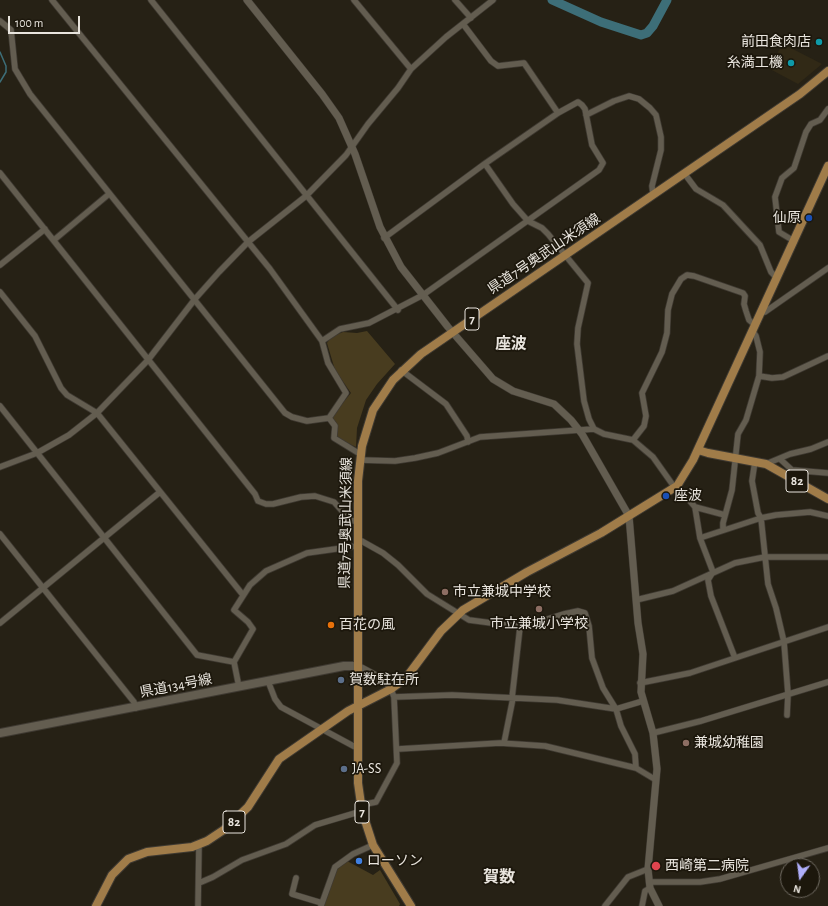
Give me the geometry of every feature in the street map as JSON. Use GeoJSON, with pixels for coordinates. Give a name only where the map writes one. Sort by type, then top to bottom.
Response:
{"type":"FeatureCollection","features":[{"type":"Feature","properties":{"kind":"main road","name":"県道7号奥武山米須線"},"geometry":{"type":"LineString","coordinates":[[411,906],[373,845],[361,808],[357,748],[357,543],[360,457],[365,431],[373,410],[386,389],[401,370],[421,354],[827,74]]}},
{"type":"Feature","properties":{"kind":"main road"},"geometry":{"type":"LineString","coordinates":[[357,706],[391,689],[406,678],[441,631],[458,613],[505,584],[629,516],[676,487],[687,471],[698,450],[828,166]]}},
{"type":"Feature","properties":{"kind":"main road","name":"82"},"geometry":{"type":"LineString","coordinates":[[698,450],[755,461],[790,473],[816,494],[828,499]]}},
{"type":"Feature","properties":{"kind":"main road","name":"県道134号線"},"geometry":{"type":"LineString","coordinates":[[0,733],[136,708],[344,666],[358,666]]}},
{"type":"Feature","properties":{"kind":"main road","name":"82"},"geometry":{"type":"LineString","coordinates":[[96,906],[112,875],[128,859],[147,852],[176,850],[199,844],[219,834],[242,813],[280,759],[357,706]]}},
{"type":"Feature","properties":{"kind":"street"},"geometry":{"type":"LineString","coordinates":[[0,20],[11,30],[15,69],[30,94],[285,413],[292,417],[307,421],[329,418],[346,393],[328,363],[322,341],[285,288],[52,0]]}},
{"type":"Feature","properties":{"kind":"street"},"geometry":{"type":"LineString","coordinates":[[151,0],[398,310]]}},
{"type":"Feature","properties":{"kind":"street"},"geometry":{"type":"LineString","coordinates":[[247,0],[339,118],[352,147],[384,238],[401,267],[453,332],[498,384],[513,391],[554,404],[563,411],[578,429],[629,516],[636,600],[643,654],[640,684],[643,701],[653,733],[656,780],[648,869],[650,885],[659,906]]}},
{"type":"Feature","properties":{"kind":"street"},"geometry":{"type":"LineString","coordinates":[[354,0],[411,69]]}},
{"type":"Feature","properties":{"kind":"street"},"geometry":{"type":"LineString","coordinates":[[455,0],[471,18]]}},
{"type":"Feature","properties":{"kind":"street"},"geometry":{"type":"LineString","coordinates":[[0,467],[37,453],[86,423],[97,413],[148,360],[173,329],[194,299],[248,242],[306,196],[352,147],[372,118],[398,88],[411,69],[493,0]]}},
{"type":"Feature","properties":{"kind":"street"},"geometry":{"type":"LineString","coordinates":[[463,24],[491,61],[498,66],[524,63],[558,113]]}},
{"type":"Feature","properties":{"kind":"street"},"geometry":{"type":"LineString","coordinates":[[586,115],[614,101],[628,96],[638,99],[650,108],[656,115],[661,138],[661,150],[652,186],[653,194]]}},
{"type":"Feature","properties":{"kind":"street"},"geometry":{"type":"LineString","coordinates":[[322,341],[340,329],[369,323],[398,310],[423,295],[602,167],[603,162],[592,145],[585,109],[582,104],[578,102],[558,113],[484,164],[384,238]]}},
{"type":"Feature","properties":{"kind":"street"},"geometry":{"type":"LineString","coordinates":[[794,241],[779,232],[775,197],[782,178],[794,168],[806,132],[811,124],[820,120],[828,109]]}},
{"type":"Feature","properties":{"kind":"street"},"geometry":{"type":"LineString","coordinates":[[484,164],[513,204],[528,221],[542,228],[588,283],[578,328],[577,344],[584,401],[589,419],[594,429]]}},
{"type":"Feature","properties":{"kind":"street"},"geometry":{"type":"LineString","coordinates":[[0,173],[255,494],[258,501],[266,504],[273,504],[301,496],[315,496],[334,502],[350,520],[358,522]]}},
{"type":"Feature","properties":{"kind":"street"},"geometry":{"type":"LineString","coordinates":[[684,173],[696,190],[723,204],[760,245],[771,272],[776,278]]}},
{"type":"Feature","properties":{"kind":"street"},"geometry":{"type":"LineString","coordinates":[[54,240],[109,194]]}},
{"type":"Feature","properties":{"kind":"street"},"geometry":{"type":"LineString","coordinates":[[0,265],[45,229]]}},
{"type":"Feature","properties":{"kind":"street"},"geometry":{"type":"LineString","coordinates":[[761,311],[765,312],[828,268]]}},
{"type":"Feature","properties":{"kind":"street"},"geometry":{"type":"LineString","coordinates":[[633,440],[644,426],[646,416],[642,393],[662,352],[667,333],[668,310],[672,294],[680,279],[687,275],[694,276],[743,293],[746,311],[753,327],[760,352],[759,376],[746,420],[738,434],[732,490],[725,515],[724,529]]}},
{"type":"Feature","properties":{"kind":"street"},"geometry":{"type":"LineString","coordinates":[[0,292],[35,336],[61,388],[67,395],[97,413],[243,595]]}},
{"type":"Feature","properties":{"kind":"street"},"geometry":{"type":"LineString","coordinates":[[759,376],[772,378],[783,377],[828,356]]}},
{"type":"Feature","properties":{"kind":"street"},"geometry":{"type":"LineString","coordinates":[[401,370],[446,404],[467,436],[468,442]]}},
{"type":"Feature","properties":{"kind":"street"},"geometry":{"type":"LineString","coordinates":[[0,406],[197,655],[234,662]]}},
{"type":"Feature","properties":{"kind":"street"},"geometry":{"type":"LineString","coordinates":[[329,418],[335,426],[334,438],[360,457],[395,461],[438,453],[480,437],[594,429],[604,434],[633,440],[658,463],[676,487],[695,507],[725,515]]}},
{"type":"Feature","properties":{"kind":"street"},"geometry":{"type":"LineString","coordinates":[[766,464],[790,454],[811,450],[828,442]]}},
{"type":"Feature","properties":{"kind":"street"},"geometry":{"type":"LineString","coordinates":[[780,459],[790,473],[828,473]]}},
{"type":"Feature","properties":{"kind":"street"},"geometry":{"type":"LineString","coordinates":[[755,461],[752,481],[758,513],[761,518],[768,584],[776,608],[784,642],[788,694],[787,715]]}},
{"type":"Feature","properties":{"kind":"street"},"geometry":{"type":"LineString","coordinates":[[0,623],[160,492]]}},
{"type":"Feature","properties":{"kind":"street"},"geometry":{"type":"LineString","coordinates":[[695,507],[700,538],[713,572]]}},
{"type":"Feature","properties":{"kind":"street"},"geometry":{"type":"LineString","coordinates":[[700,538],[761,518],[810,512],[821,516],[828,516]]}},
{"type":"Feature","properties":{"kind":"street"},"geometry":{"type":"LineString","coordinates":[[0,534],[134,702],[136,708]]}},
{"type":"Feature","properties":{"kind":"street"},"geometry":{"type":"LineString","coordinates":[[239,687],[234,662],[253,629],[248,622],[234,610],[243,595],[266,571],[307,553],[357,543],[383,553],[398,565],[427,594],[469,620],[520,627],[564,614],[578,611],[584,613],[590,626],[592,658],[603,688],[616,709],[621,726],[634,754],[636,768]]}},
{"type":"Feature","properties":{"kind":"street"},"geometry":{"type":"LineString","coordinates":[[636,600],[673,591],[735,563],[766,557],[828,557]]}},
{"type":"Feature","properties":{"kind":"street"},"geometry":{"type":"LineString","coordinates":[[713,572],[708,580],[711,596],[735,658]]}},
{"type":"Feature","properties":{"kind":"street"},"geometry":{"type":"LineString","coordinates":[[504,743],[512,698],[520,627]]}},
{"type":"Feature","properties":{"kind":"street"},"geometry":{"type":"LineString","coordinates":[[640,684],[690,674],[828,627]]}},
{"type":"Feature","properties":{"kind":"street"},"geometry":{"type":"LineString","coordinates":[[199,883],[213,877],[242,860],[286,844],[315,825],[376,802],[397,763],[398,749],[394,697],[386,681],[358,666]]}},
{"type":"Feature","properties":{"kind":"street"},"geometry":{"type":"LineString","coordinates":[[268,681],[281,707],[357,748]]}},
{"type":"Feature","properties":{"kind":"street"},"geometry":{"type":"LineString","coordinates":[[653,733],[701,721],[828,682]]}},
{"type":"Feature","properties":{"kind":"street"},"geometry":{"type":"LineString","coordinates":[[394,697],[452,695],[557,700],[616,709],[643,701]]}},
{"type":"Feature","properties":{"kind":"street"},"geometry":{"type":"LineString","coordinates":[[398,749],[504,743],[545,746],[636,768],[656,780]]}},
{"type":"Feature","properties":{"kind":"street"},"geometry":{"type":"LineString","coordinates":[[198,906],[199,844]]}},
{"type":"Feature","properties":{"kind":"street"},"geometry":{"type":"LineString","coordinates":[[296,878],[292,894],[321,904],[335,867],[353,854],[373,845]]}},
{"type":"Feature","properties":{"kind":"street"},"geometry":{"type":"LineString","coordinates":[[642,906],[645,891],[650,885],[700,882],[720,879],[828,848]]}},
{"type":"Feature","properties":{"kind":"street"},"geometry":{"type":"LineString","coordinates":[[605,906],[628,877],[648,869]]}},
{"type":"Feature","properties":{"kind":"shaded area"},"geometry":{"type":"Polygon","coordinates":[[[789,47],[822,64],[798,84],[770,69],[780,48],[789,47]]]}},
{"type":"Feature","properties":{"kind":"shaded area"},"geometry":{"type":"Polygon","coordinates":[[[367,331],[395,364],[377,384],[366,400],[357,428],[356,447],[335,437],[336,422],[331,417],[351,393],[335,370],[327,343],[331,337],[343,332],[357,333],[367,331]]]}},
{"type":"Feature","properties":{"kind":"shaded area"},"geometry":{"type":"Polygon","coordinates":[[[347,861],[373,875],[380,870],[400,904],[399,906],[324,906],[337,869],[347,861]]]}},
{"type":"Feature","properties":{"kind":"waterway"},"geometry":{"type":"LineString","coordinates":[[552,0],[601,22],[641,35],[647,33],[653,26],[667,0]]}},
{"type":"Feature","properties":{"kind":"waterway"},"geometry":{"type":"LineString","coordinates":[[0,52],[6,66],[6,72],[0,82]]}},
{"type":"Feature","properties":{"kind":"place","name":"前田食肉店"},"geometry":{"type":"Point","coordinates":[819,42]}},
{"type":"Feature","properties":{"kind":"place","name":"糸満工機"},"geometry":{"type":"Point","coordinates":[791,63]}},
{"type":"Feature","properties":{"kind":"place","name":"仙原"},"geometry":{"type":"Point","coordinates":[809,218]}},
{"type":"Feature","properties":{"kind":"place","name":"座波"},"geometry":{"type":"Point","coordinates":[666,496]}},
{"type":"Feature","properties":{"kind":"place","name":"市立兼城中学校"},"geometry":{"type":"Point","coordinates":[445,592]}},
{"type":"Feature","properties":{"kind":"place","name":"市立兼城小学校"},"geometry":{"type":"Point","coordinates":[539,609]}},
{"type":"Feature","properties":{"kind":"place","name":"百花の風"},"geometry":{"type":"Point","coordinates":[331,625]}},
{"type":"Feature","properties":{"kind":"place","name":"賀数駐在所"},"geometry":{"type":"Point","coordinates":[341,680]}},
{"type":"Feature","properties":{"kind":"place","name":"兼城幼稚園"},"geometry":{"type":"Point","coordinates":[686,743]}},
{"type":"Feature","properties":{"kind":"place","name":"JA-SS"},"geometry":{"type":"Point","coordinates":[344,769]}},
{"type":"Feature","properties":{"kind":"place","name":"ローソン"},"geometry":{"type":"Point","coordinates":[359,861]}},
{"type":"Feature","properties":{"kind":"place","name":"西崎第二病院"},"geometry":{"type":"Point","coordinates":[656,866]}},
{"type":"Feature","properties":{"kind":"district","name":"座波"},"geometry":{"type":"Point","coordinates":[511,344]}},
{"type":"Feature","properties":{"kind":"district","name":"賀数"},"geometry":{"type":"Point","coordinates":[499,877]}}]}
